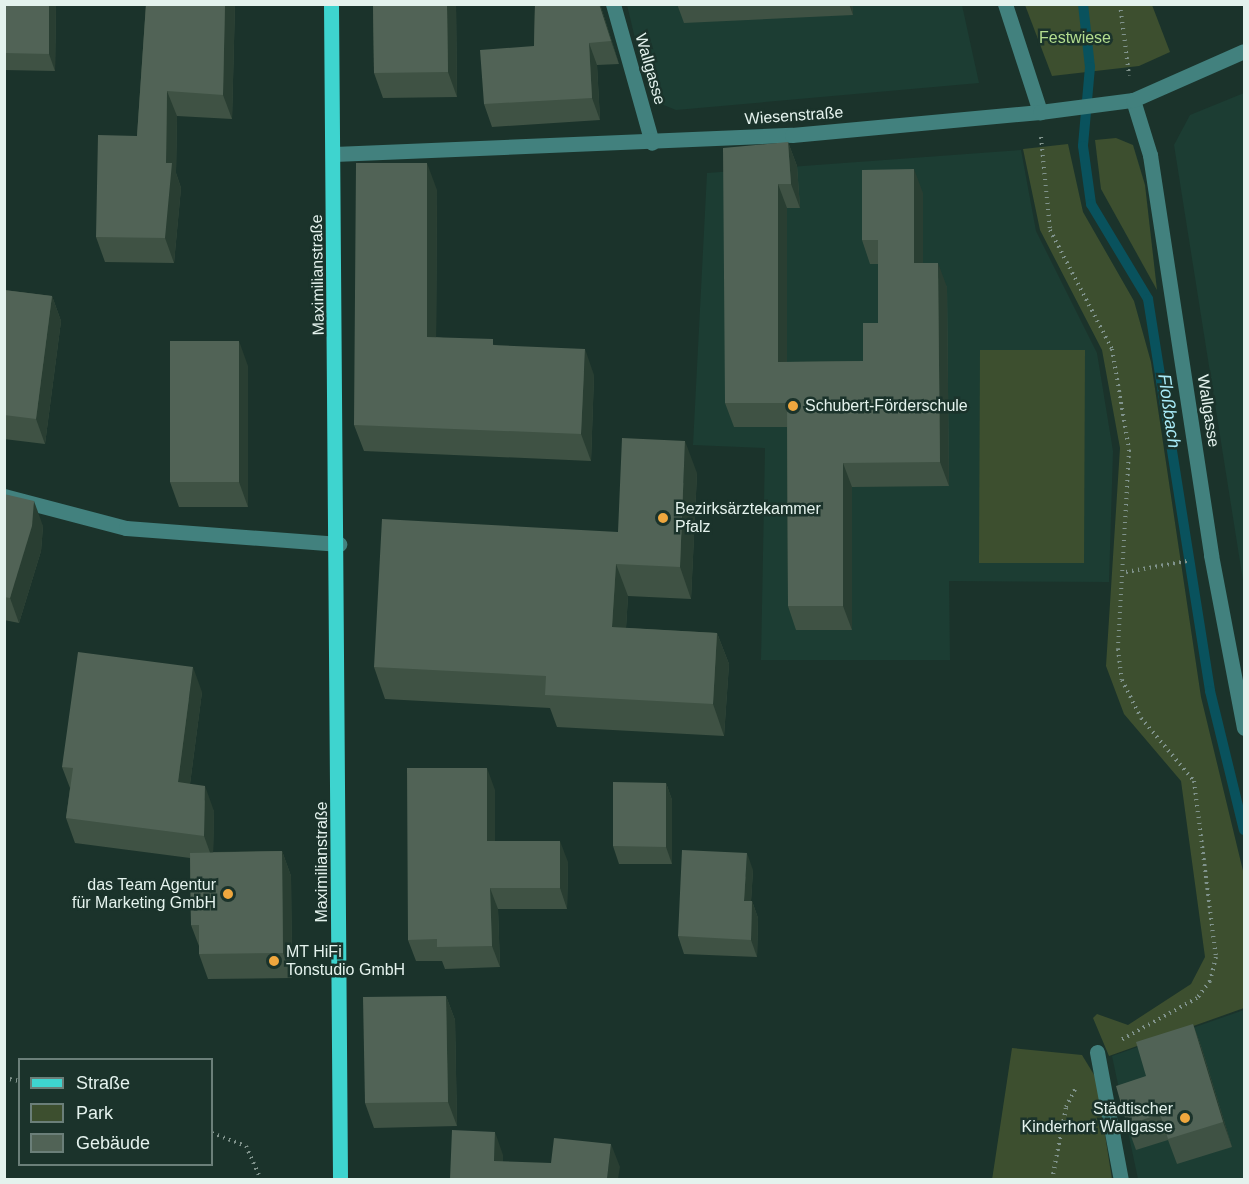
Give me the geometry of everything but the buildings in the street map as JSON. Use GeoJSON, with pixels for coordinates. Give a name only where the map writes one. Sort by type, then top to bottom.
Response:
{"type":"FeatureCollection","features":[{"type":"Feature","properties":{"kind":"main road","name":"Maximilianstraße"},"geometry":{"type":"LineString","coordinates":[[331,4],[339,544],[340,1179]]}},
{"type":"Feature","properties":{"kind":"street","name":"Wallgasse"},"geometry":{"type":"LineString","coordinates":[[613,4],[652,143]]}},
{"type":"Feature","properties":{"kind":"street"},"geometry":{"type":"LineString","coordinates":[[1005,4],[1040,112]]}},
{"type":"Feature","properties":{"kind":"street","name":"Wiesenstraße"},"geometry":{"type":"LineString","coordinates":[[334,154],[652,143],[1040,112],[1132,100],[1245,51]]}},
{"type":"Feature","properties":{"kind":"street","name":"Wallgasse"},"geometry":{"type":"LineString","coordinates":[[1132,100],[1150,154],[1211,555],[1245,728]]}},
{"type":"Feature","properties":{"kind":"street"},"geometry":{"type":"LineString","coordinates":[[4,496],[126,528],[339,544]]}},
{"type":"Feature","properties":{"kind":"street"},"geometry":{"type":"LineString","coordinates":[[1096,1052],[1121,1179]]}},
{"type":"Feature","properties":{"kind":"path"},"geometry":{"type":"LineString","coordinates":[[1120,4],[1132,100]]}},
{"type":"Feature","properties":{"kind":"path"},"geometry":{"type":"LineString","coordinates":[[1040,112],[1050,230],[1112,349],[1129,450],[1126,572],[1118,649],[1122,681],[1141,718],[1194,782],[1216,957],[1197,998],[1096,1052],[1066,1107],[1052,1179]]}},
{"type":"Feature","properties":{"kind":"path"},"geometry":{"type":"LineString","coordinates":[[1126,572],[1178,563]]}},
{"type":"Feature","properties":{"kind":"path"},"geometry":{"type":"LineString","coordinates":[[213,1133],[246,1146],[261,1179]]}},
{"type":"Feature","properties":{"kind":"shaded area"},"geometry":{"type":"Polygon","coordinates":[[[627,5],[962,5],[979,83],[676,110],[661,104],[639,55],[627,5]]]}},
{"type":"Feature","properties":{"kind":"shaded area"},"geometry":{"type":"Polygon","coordinates":[[[1244,93],[1244,587],[1174,145],[1190,115],[1244,93]]]}},
{"type":"Feature","properties":{"kind":"shaded area"},"geometry":{"type":"Polygon","coordinates":[[[1021,150],[1036,231],[1097,353],[1113,451],[1109,582],[949,581],[950,660],[761,660],[765,448],[693,445],[707,173],[1021,150]]]}},
{"type":"Feature","properties":{"kind":"shaded area","name":"Städtischer Kinderhort Wallgasse"},"geometry":{"type":"Polygon","coordinates":[[[1244,1010],[1244,1179],[1138,1179],[1112,1056],[1244,1010]]]}},
{"type":"Feature","properties":{"kind":"green space","name":"Festwiese"},"geometry":{"type":"Polygon","coordinates":[[[1025,5],[1152,5],[1170,52],[1139,66],[1052,76],[1025,5]]]}},
{"type":"Feature","properties":{"kind":"green space"},"geometry":{"type":"Polygon","coordinates":[[[1116,138],[1133,145],[1145,185],[1157,290],[1101,189],[1095,140],[1116,138]]]}},
{"type":"Feature","properties":{"kind":"green space"},"geometry":{"type":"Polygon","coordinates":[[[1068,144],[1083,212],[1134,301],[1151,362],[1201,697],[1244,875],[1244,1008],[1109,1056],[1093,1018],[1097,1014],[1128,1025],[1191,984],[1205,957],[1181,781],[1124,714],[1106,666],[1120,448],[1102,350],[1040,230],[1023,149],[1068,144]]]}},
{"type":"Feature","properties":{"kind":"green space"},"geometry":{"type":"Polygon","coordinates":[[[980,350],[1085,350],[1084,563],[979,563],[980,350]]]}},
{"type":"Feature","properties":{"kind":"green space"},"geometry":{"type":"Polygon","coordinates":[[[1012,1048],[1082,1055],[1096,1078],[1112,1179],[992,1180],[1012,1048]]]}},
{"type":"Feature","properties":{"kind":"waterway","name":"Floßbach"},"geometry":{"type":"LineString","coordinates":[[1083,4],[1090,67],[1083,146],[1091,204],[1148,299],[1210,691],[1244,830]]}},
{"type":"Feature","properties":{"kind":"place","name":"Schubert-Förderschule"},"geometry":{"type":"Point","coordinates":[793,406]}},
{"type":"Feature","properties":{"kind":"place","name":"Bezirksärztekammer Pfalz"},"geometry":{"type":"Point","coordinates":[663,518]}},
{"type":"Feature","properties":{"kind":"place","name":"das Team Agentur für Marketing GmbH"},"geometry":{"type":"Point","coordinates":[228,894]}},
{"type":"Feature","properties":{"kind":"place","name":"MT HiFi Tonstudio GmbH"},"geometry":{"type":"Point","coordinates":[274,961]}},
{"type":"Feature","properties":{"kind":"place","name":"Städtischer Kinderhort Wallgasse"},"geometry":{"type":"Point","coordinates":[1185,1118]}}]}
